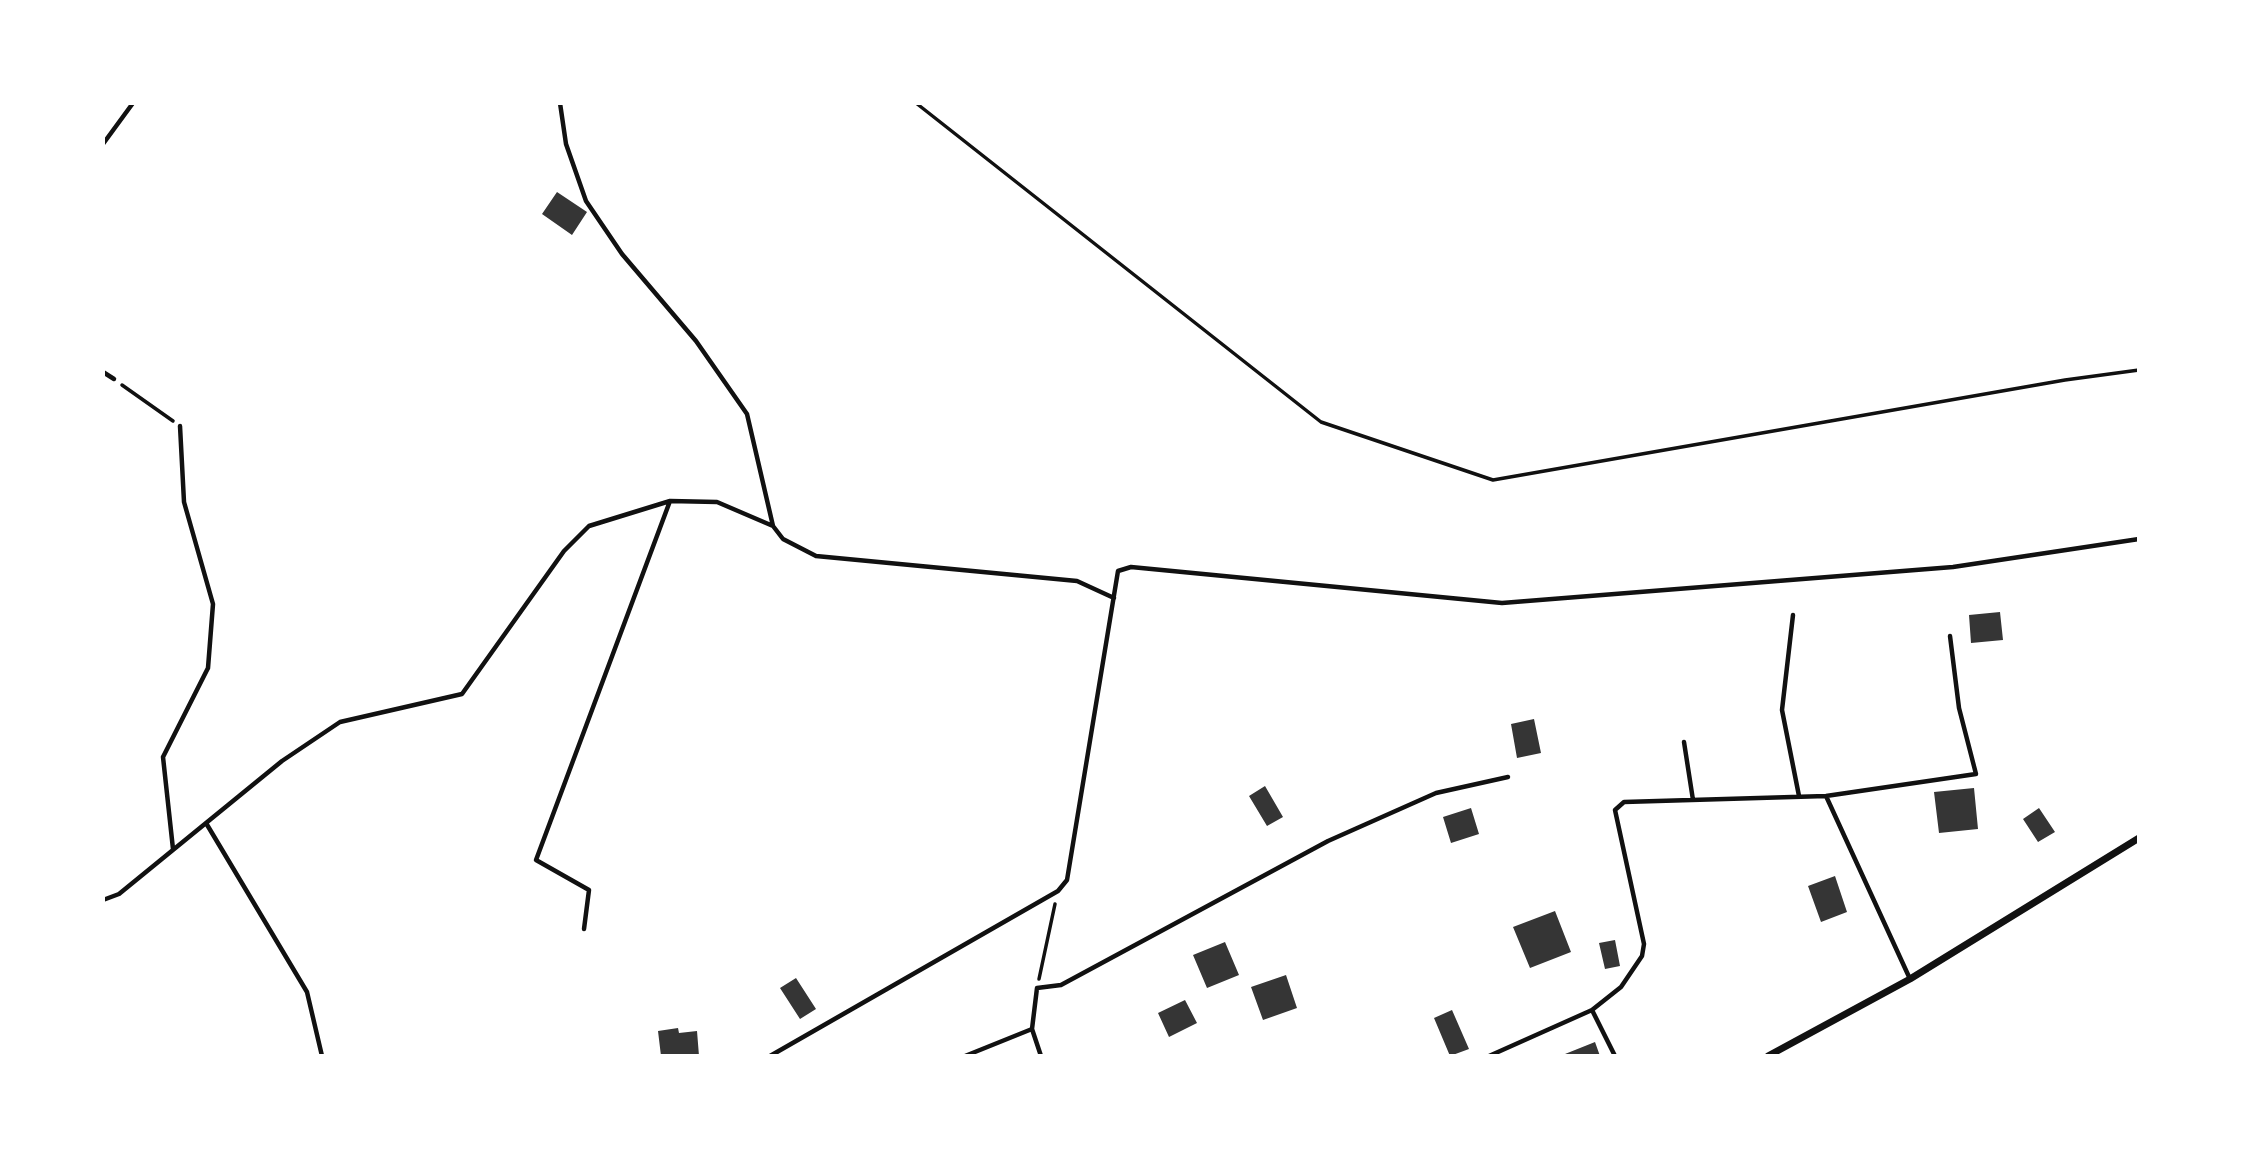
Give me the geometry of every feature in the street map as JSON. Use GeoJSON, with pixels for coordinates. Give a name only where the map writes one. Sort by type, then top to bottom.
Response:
{"type":"FeatureCollection","features":[{"type":"Feature","properties":{"kind":"street"},"geometry":{"type":"LineString","coordinates":[[1768,1056],[1910,979],[2139,838]]}},
{"type":"Feature","properties":{"kind":"lane"},"geometry":{"type":"LineString","coordinates":[[103,144],[133,103]]}},
{"type":"Feature","properties":{"kind":"lane"},"geometry":{"type":"LineString","coordinates":[[560,103],[566,144],[586,201],[622,254],[696,341],[747,414],[773,526],[783,539],[816,556],[1077,581],[1114,598]]}},
{"type":"Feature","properties":{"kind":"lane"},"geometry":{"type":"LineString","coordinates":[[103,372],[114,380]]}},
{"type":"Feature","properties":{"kind":"lane"},"geometry":{"type":"LineString","coordinates":[[173,850],[163,757],[208,668],[213,604],[184,502],[180,426]]}},
{"type":"Feature","properties":{"kind":"lane"},"geometry":{"type":"LineString","coordinates":[[103,900],[119,894],[282,761],[340,722],[462,694],[564,551],[589,526],[670,500],[717,502],[773,526]]}},
{"type":"Feature","properties":{"kind":"lane"},"geometry":{"type":"LineString","coordinates":[[584,929],[589,890],[536,860],[670,500]]}},
{"type":"Feature","properties":{"kind":"lane"},"geometry":{"type":"LineString","coordinates":[[770,1056],[1058,891],[1067,880],[1118,571],[1131,567],[1502,603],[1953,567],[2139,539]]}},
{"type":"Feature","properties":{"kind":"lane"},"geometry":{"type":"LineString","coordinates":[[1793,615],[1782,710],[1799,796]]}},
{"type":"Feature","properties":{"kind":"lane"},"geometry":{"type":"LineString","coordinates":[[1489,1056],[1591,1010],[1633,973],[1642,956],[1644,944],[1615,810],[1624,802],[1826,796],[1976,774],[1959,708],[1950,636]]}},
{"type":"Feature","properties":{"kind":"lane"},"geometry":{"type":"LineString","coordinates":[[1684,742],[1693,800]]}},
{"type":"Feature","properties":{"kind":"lane"},"geometry":{"type":"LineString","coordinates":[[1041,1056],[1032,1029],[1037,988],[1061,985],[1328,841],[1436,793],[1508,777]]}},
{"type":"Feature","properties":{"kind":"lane"},"geometry":{"type":"LineString","coordinates":[[1826,796],[1910,979]]}},
{"type":"Feature","properties":{"kind":"lane"},"geometry":{"type":"LineString","coordinates":[[206,823],[307,992],[322,1056]]}},
{"type":"Feature","properties":{"kind":"lane"},"geometry":{"type":"LineString","coordinates":[[1591,1010],[1615,1056]]}},
{"type":"Feature","properties":{"kind":"lane"},"geometry":{"type":"LineString","coordinates":[[965,1056],[1032,1029]]}},
{"type":"Feature","properties":{"kind":"path"},"geometry":{"type":"LineString","coordinates":[[916,103],[1321,422],[1493,480],[2065,380],[2139,370]]}},
{"type":"Feature","properties":{"kind":"path"},"geometry":{"type":"LineString","coordinates":[[114,380],[180,426]]}},
{"type":"Feature","properties":{"kind":"path"},"geometry":{"type":"LineString","coordinates":[[1037,988],[1058,891]]}},
{"type":"Feature","properties":{"kind":"building"},"geometry":{"type":"Polygon","coordinates":[[[557,192],[587,212],[572,235],[542,214],[557,192]]]}},
{"type":"Feature","properties":{"kind":"building"},"geometry":{"type":"Polygon","coordinates":[[[2000,612],[2003,640],[1971,643],[1969,615],[2000,612]]]}},
{"type":"Feature","properties":{"kind":"building"},"geometry":{"type":"Polygon","coordinates":[[[1534,719],[1541,753],[1517,758],[1511,724],[1534,719]]]}},
{"type":"Feature","properties":{"kind":"building"},"geometry":{"type":"Polygon","coordinates":[[[1265,786],[1283,817],[1267,826],[1249,796],[1265,786]]]}},
{"type":"Feature","properties":{"kind":"building"},"geometry":{"type":"Polygon","coordinates":[[[1974,788],[1978,829],[1939,833],[1934,792],[1974,788]]]}},
{"type":"Feature","properties":{"kind":"building"},"geometry":{"type":"Polygon","coordinates":[[[1471,808],[1479,834],[1451,843],[1443,817],[1471,808]]]}},
{"type":"Feature","properties":{"kind":"building"},"geometry":{"type":"Polygon","coordinates":[[[2039,808],[2055,832],[2038,842],[2023,819],[2039,808]]]}},
{"type":"Feature","properties":{"kind":"building"},"geometry":{"type":"Polygon","coordinates":[[[1835,876],[1847,912],[1821,922],[1808,886],[1835,876]]]}},
{"type":"Feature","properties":{"kind":"building"},"geometry":{"type":"Polygon","coordinates":[[[1555,911],[1571,952],[1530,968],[1513,927],[1555,911]]]}},
{"type":"Feature","properties":{"kind":"building"},"geometry":{"type":"Polygon","coordinates":[[[1615,940],[1620,966],[1605,969],[1599,943],[1615,940]]]}},
{"type":"Feature","properties":{"kind":"building"},"geometry":{"type":"Polygon","coordinates":[[[1225,942],[1239,975],[1207,988],[1193,955],[1225,942]]]}},
{"type":"Feature","properties":{"kind":"building"},"geometry":{"type":"Polygon","coordinates":[[[1286,975],[1297,1008],[1263,1020],[1251,987],[1286,975]]]}},
{"type":"Feature","properties":{"kind":"building"},"geometry":{"type":"Polygon","coordinates":[[[796,978],[816,1009],[800,1019],[780,988],[796,978]]]}},
{"type":"Feature","properties":{"kind":"building"},"geometry":{"type":"Polygon","coordinates":[[[1185,1000],[1197,1023],[1169,1037],[1158,1013],[1185,1000]]]}},
{"type":"Feature","properties":{"kind":"building"},"geometry":{"type":"Polygon","coordinates":[[[1452,1010],[1469,1049],[1450,1056],[1434,1018],[1452,1010]]]}},
{"type":"Feature","properties":{"kind":"building"},"geometry":{"type":"Polygon","coordinates":[[[678,1028],[679,1033],[697,1031],[699,1056],[661,1056],[658,1031],[678,1028]]]}},
{"type":"Feature","properties":{"kind":"building"},"geometry":{"type":"Polygon","coordinates":[[[1595,1042],[1600,1056],[1560,1056],[1595,1042]]]}}]}
